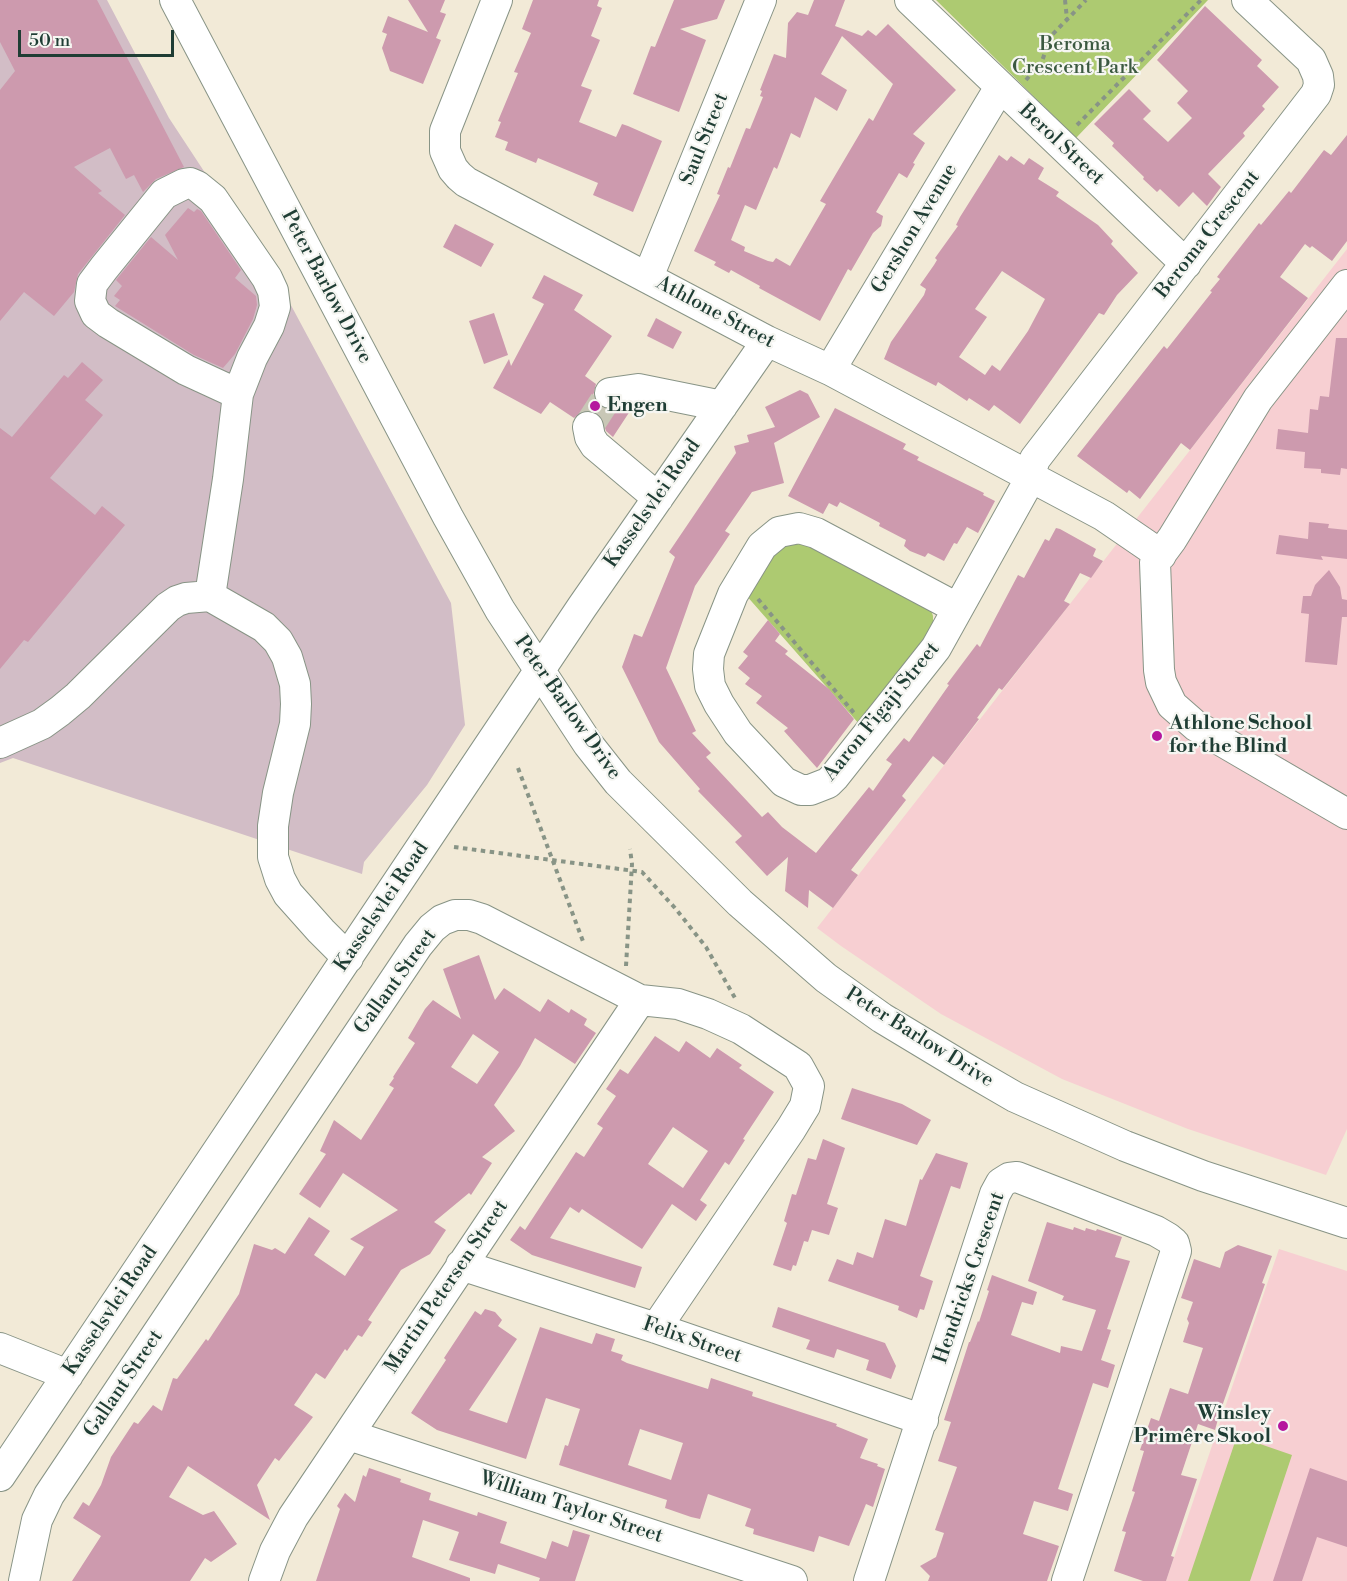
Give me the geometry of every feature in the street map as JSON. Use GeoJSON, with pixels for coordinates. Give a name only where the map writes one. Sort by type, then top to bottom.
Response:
{"type":"FeatureCollection","features":[{"type":"Feature","properties":{"kind":"street","name":"Peter Barlow Drive"},"geometry":{"type":"LineString","coordinates":[[175,0],[448,517],[500,610],[588,744],[618,782],[679,844],[780,939],[826,978],[882,1018],[1015,1097],[1065,1120],[1203,1176],[1347,1223]]}},
{"type":"Feature","properties":{"kind":"street","name":"Athlone Street"},"geometry":{"type":"LineString","coordinates":[[496,0],[444,131],[445,151],[453,169],[466,182],[767,341],[830,370],[1104,516],[1150,547]]}},
{"type":"Feature","properties":{"kind":"street","name":"Saul Street"},"geometry":{"type":"LineString","coordinates":[[648,277],[761,0]]}},
{"type":"Feature","properties":{"kind":"street","name":"Berol Street"},"geometry":{"type":"LineString","coordinates":[[910,0],[1011,87],[1059,143],[1186,264]]}},
{"type":"Feature","properties":{"kind":"street","name":"Beroma Crescent"},"geometry":{"type":"LineString","coordinates":[[1029,476],[1035,459],[1311,102],[1319,85],[1316,67],[1311,60],[1247,0]]}},
{"type":"Feature","properties":{"kind":"street","name":"Gershon Avenue"},"geometry":{"type":"LineString","coordinates":[[830,370],[1011,87]]}},
{"type":"Feature","properties":{"kind":"street"},"geometry":{"type":"LineString","coordinates":[[210,596],[238,394],[252,358],[269,326],[275,307],[273,291],[267,278],[213,199],[197,186],[190,183],[184,184],[164,194],[92,284],[90,301],[96,314],[108,323],[186,370],[238,394]]}},
{"type":"Feature","properties":{"kind":"street"},"geometry":{"type":"LineString","coordinates":[[1347,285],[1258,399],[1150,547],[1155,562],[1159,670],[1161,682],[1172,705],[1196,726],[1347,814]]}},
{"type":"Feature","properties":{"kind":"street","name":"Kasselsvlei Road"},"geometry":{"type":"LineString","coordinates":[[0,1476],[539,672],[767,341]]}},
{"type":"Feature","properties":{"kind":"street"},"geometry":{"type":"LineString","coordinates":[[610,393],[638,389],[722,406]]}},
{"type":"Feature","properties":{"kind":"street"},"geometry":{"type":"LineString","coordinates":[[588,427],[595,445],[658,498]]}},
{"type":"Feature","properties":{"kind":"street","name":"Aaron Figaji Street"},"geometry":{"type":"LineString","coordinates":[[957,608],[816,533],[799,528],[779,532],[762,546],[732,594],[709,654],[710,686],[718,704],[738,733],[784,782],[792,787],[810,790],[828,783],[936,648],[1025,488],[1029,476]]}},
{"type":"Feature","properties":{"kind":"street"},"geometry":{"type":"LineString","coordinates":[[0,743],[42,723],[60,711],[168,607],[186,598],[210,596],[264,627],[278,641],[287,657],[295,684],[295,724],[278,793],[273,826],[273,857],[288,894],[321,932],[348,958]]}},
{"type":"Feature","properties":{"kind":"street","name":"Gallant Street"},"geometry":{"type":"LineString","coordinates":[[24,1581],[37,1520],[49,1495],[412,955],[432,928],[455,915],[469,915],[482,919],[640,1000],[678,1004],[741,1029],[798,1066],[809,1086],[805,1106],[791,1129],[656,1328]]}},
{"type":"Feature","properties":{"kind":"street","name":"Martin Petersen Street"},"geometry":{"type":"LineString","coordinates":[[264,1581],[275,1551],[293,1517],[640,1000]]}},
{"type":"Feature","properties":{"kind":"street","name":"Hendricks Crescent"},"geometry":{"type":"LineString","coordinates":[[869,1581],[988,1214],[1002,1183],[1009,1178],[1017,1177],[1156,1231],[1174,1243],[1176,1251],[1067,1581]]}},
{"type":"Feature","properties":{"kind":"street","name":"Felix Street"},"geometry":{"type":"LineString","coordinates":[[461,1265],[656,1328],[923,1420]]}},
{"type":"Feature","properties":{"kind":"street"},"geometry":{"type":"LineString","coordinates":[[0,1348],[68,1376]]}},
{"type":"Feature","properties":{"kind":"street","name":"William Taylor Street"},"geometry":{"type":"LineString","coordinates":[[350,1435],[792,1581]]}},
{"type":"Feature","properties":{"kind":"path"},"geometry":{"type":"LineString","coordinates":[[1065,0],[1067,20]]}},
{"type":"Feature","properties":{"kind":"path"},"geometry":{"type":"LineString","coordinates":[[1011,87],[1042,60],[1051,36],[1086,0]]}},
{"type":"Feature","properties":{"kind":"path"},"geometry":{"type":"LineString","coordinates":[[1059,143],[1201,0]]}},
{"type":"Feature","properties":{"kind":"path"},"geometry":{"type":"LineString","coordinates":[[742,579],[870,731]]}},
{"type":"Feature","properties":{"kind":"path"},"geometry":{"type":"LineString","coordinates":[[518,768],[587,952]]}},
{"type":"Feature","properties":{"kind":"path"},"geometry":{"type":"LineString","coordinates":[[454,847],[642,872],[706,947],[735,998]]}},
{"type":"Feature","properties":{"kind":"path"},"geometry":{"type":"LineString","coordinates":[[626,968],[630,849]]}},
{"type":"Feature","properties":{"kind":"shaded area"},"geometry":{"type":"Polygon","coordinates":[[[0,0],[107,0],[169,118],[286,296],[451,603],[465,725],[427,785],[364,862],[362,874],[13,758],[0,763],[0,0]]]}},
{"type":"Feature","properties":{"kind":"shaded area","name":"Athlone School for the Blind"},"geometry":{"type":"Polygon","coordinates":[[[1347,249],[1347,1129],[1326,1175],[1188,1129],[1062,1079],[941,1014],[817,928],[1347,249]]]}},
{"type":"Feature","properties":{"kind":"shaded area","name":"Winsley Primêre Skool"},"geometry":{"type":"Polygon","coordinates":[[[1279,1249],[1347,1271],[1347,1581],[1166,1581],[1279,1249]]]}},
{"type":"Feature","properties":{"kind":"green space","name":"Beroma Crescent Park"},"geometry":{"type":"Polygon","coordinates":[[[936,0],[1208,0],[1076,138],[936,0]]]}},
{"type":"Feature","properties":{"kind":"green space"},"geometry":{"type":"Polygon","coordinates":[[[799,538],[931,610],[933,616],[933,629],[860,725],[745,594],[766,558],[799,538]]]}},
{"type":"Feature","properties":{"kind":"green space"},"geometry":{"type":"Polygon","coordinates":[[[1237,1436],[1292,1455],[1250,1581],[1188,1581],[1237,1436]]]}},
{"type":"Feature","properties":{"kind":"building"},"geometry":{"type":"Polygon","coordinates":[[[0,0],[97,0],[184,167],[156,179],[143,192],[134,175],[126,179],[110,148],[74,167],[102,191],[98,193],[125,215],[78,274],[74,292],[54,316],[24,292],[0,321],[0,90],[15,71],[0,42],[0,0]]]}},
{"type":"Feature","properties":{"kind":"building"},"geometry":{"type":"Polygon","coordinates":[[[408,0],[445,0],[440,12],[446,14],[436,38],[441,40],[423,84],[390,71],[382,48],[387,34],[382,32],[388,16],[428,32],[408,0]]]}},
{"type":"Feature","properties":{"kind":"building"},"geometry":{"type":"Polygon","coordinates":[[[533,0],[599,0],[597,6],[602,8],[591,36],[600,40],[581,86],[592,90],[579,122],[616,137],[622,124],[662,141],[633,212],[593,195],[598,183],[538,158],[536,163],[505,150],[508,142],[495,137],[501,122],[498,121],[518,73],[514,72],[531,33],[522,29],[533,0]]]}},
{"type":"Feature","properties":{"kind":"building"},"geometry":{"type":"Polygon","coordinates":[[[674,0],[725,0],[717,19],[680,29],[706,40],[679,112],[633,94],[651,46],[655,47],[674,0]]]}},
{"type":"Feature","properties":{"kind":"building"},"geometry":{"type":"Polygon","coordinates":[[[814,0],[845,0],[835,26],[862,36],[868,30],[876,36],[888,24],[956,90],[913,134],[925,143],[913,163],[915,164],[907,178],[899,173],[876,212],[883,216],[881,226],[873,233],[851,271],[848,269],[820,321],[731,270],[729,273],[714,265],[716,262],[694,251],[720,195],[717,194],[728,167],[730,168],[746,128],[750,129],[763,97],[760,96],[762,91],[760,90],[774,54],[786,58],[788,23],[797,12],[808,15],[814,0]],[[842,36],[821,74],[847,90],[837,111],[815,97],[800,138],[791,133],[777,169],[774,167],[756,210],[745,205],[731,240],[745,247],[744,251],[768,261],[773,262],[776,258],[790,266],[826,204],[820,201],[869,118],[873,121],[893,84],[842,36]]]}},
{"type":"Feature","properties":{"kind":"building"},"geometry":{"type":"Polygon","coordinates":[[[1205,6],[1262,60],[1257,66],[1279,87],[1262,106],[1265,109],[1243,133],[1245,136],[1208,174],[1221,187],[1207,206],[1193,192],[1179,207],[1160,189],[1157,192],[1143,179],[1144,177],[1112,146],[1114,143],[1094,124],[1129,89],[1151,111],[1143,119],[1168,142],[1192,118],[1177,103],[1188,91],[1157,60],[1205,6]]]}},
{"type":"Feature","properties":{"kind":"building"},"geometry":{"type":"Polygon","coordinates":[[[1347,135],[1347,241],[1332,261],[1312,246],[1310,248],[1305,244],[1280,277],[1308,298],[1190,450],[1181,443],[1140,499],[1129,490],[1127,493],[1077,456],[1164,346],[1167,349],[1212,292],[1210,291],[1220,279],[1217,277],[1259,223],[1261,225],[1289,191],[1291,193],[1324,150],[1331,155],[1347,135]]]}},
{"type":"Feature","properties":{"kind":"building"},"geometry":{"type":"Polygon","coordinates":[[[999,155],[1007,161],[1011,156],[1024,165],[1029,158],[1044,168],[1038,179],[1059,192],[1056,196],[1098,225],[1113,241],[1111,244],[1138,273],[1117,295],[1104,315],[1099,313],[1020,424],[994,405],[989,411],[969,398],[967,401],[938,382],[936,386],[884,359],[891,342],[924,295],[926,289],[920,285],[937,260],[935,258],[958,226],[956,225],[999,155]],[[1002,271],[975,309],[987,317],[959,357],[985,375],[992,365],[1000,371],[1028,331],[1045,299],[1002,271]]]}},
{"type":"Feature","properties":{"kind":"building"},"geometry":{"type":"Polygon","coordinates":[[[188,208],[194,212],[197,209],[201,211],[241,270],[235,278],[256,296],[257,305],[253,319],[235,354],[223,368],[194,355],[115,306],[120,300],[114,296],[122,286],[116,280],[151,237],[178,260],[165,235],[188,208]]]}},
{"type":"Feature","properties":{"kind":"building"},"geometry":{"type":"Polygon","coordinates":[[[455,224],[494,244],[481,267],[443,247],[455,224]]]}},
{"type":"Feature","properties":{"kind":"building"},"geometry":{"type":"Polygon","coordinates":[[[544,275],[583,295],[574,310],[612,336],[585,376],[596,384],[593,396],[596,403],[603,409],[632,408],[613,437],[606,431],[601,416],[594,411],[584,410],[574,418],[550,402],[541,414],[493,388],[509,359],[511,366],[544,304],[532,298],[544,275]]]}},
{"type":"Feature","properties":{"kind":"building"},"geometry":{"type":"Polygon","coordinates":[[[494,313],[508,355],[484,364],[469,321],[494,313]]]}},
{"type":"Feature","properties":{"kind":"building"},"geometry":{"type":"Polygon","coordinates":[[[656,318],[682,332],[673,349],[647,336],[656,318]]]}},
{"type":"Feature","properties":{"kind":"building"},"geometry":{"type":"Polygon","coordinates":[[[1336,338],[1347,338],[1347,469],[1341,468],[1340,475],[1321,473],[1321,469],[1304,468],[1305,452],[1276,449],[1278,429],[1308,433],[1310,409],[1318,410],[1320,396],[1329,397],[1336,338]]]}},
{"type":"Feature","properties":{"kind":"building"},"geometry":{"type":"Polygon","coordinates":[[[82,362],[103,380],[85,400],[103,415],[50,478],[95,515],[102,506],[125,525],[28,642],[24,640],[0,669],[0,428],[12,437],[64,375],[68,378],[82,362]]]}},
{"type":"Feature","properties":{"kind":"building"},"geometry":{"type":"Polygon","coordinates":[[[800,390],[808,394],[820,417],[774,443],[784,483],[752,492],[725,531],[730,534],[695,586],[666,668],[696,731],[692,733],[711,753],[706,757],[762,817],[768,812],[782,827],[816,853],[869,787],[873,791],[892,764],[886,760],[904,738],[909,742],[949,685],[947,684],[977,644],[980,647],[1018,575],[1024,578],[1045,539],[1049,541],[1056,528],[1060,529],[1096,549],[1093,556],[1103,561],[1091,578],[1080,573],[1064,601],[1070,604],[1002,690],[999,688],[944,765],[933,756],[902,796],[906,800],[851,870],[858,875],[833,908],[809,890],[808,908],[785,891],[788,857],[767,876],[735,842],[742,836],[698,791],[700,789],[659,742],[622,667],[634,634],[642,637],[675,557],[669,552],[736,453],[734,446],[749,442],[747,435],[775,427],[765,407],[800,390]]]}},
{"type":"Feature","properties":{"kind":"building"},"geometry":{"type":"Polygon","coordinates":[[[835,408],[906,444],[903,449],[919,457],[917,460],[984,493],[983,495],[995,501],[978,533],[967,527],[957,544],[954,543],[944,561],[928,553],[925,557],[910,551],[904,546],[906,540],[840,502],[837,507],[829,503],[823,514],[788,496],[835,408]]]}},
{"type":"Feature","properties":{"kind":"building"},"geometry":{"type":"Polygon","coordinates":[[[1309,522],[1329,524],[1328,528],[1347,530],[1347,559],[1321,556],[1323,560],[1276,554],[1279,535],[1308,539],[1309,522]]]}},
{"type":"Feature","properties":{"kind":"building"},"geometry":{"type":"Polygon","coordinates":[[[1329,570],[1340,587],[1342,599],[1347,600],[1347,617],[1342,617],[1337,665],[1305,662],[1309,614],[1301,613],[1303,596],[1311,596],[1315,585],[1329,570]]]}},
{"type":"Feature","properties":{"kind":"building"},"geometry":{"type":"Polygon","coordinates":[[[768,620],[780,634],[775,641],[788,651],[785,654],[829,689],[854,719],[817,768],[784,731],[788,728],[756,703],[762,696],[745,684],[750,678],[738,668],[748,656],[743,652],[768,620]]]}},
{"type":"Feature","properties":{"kind":"building"},"geometry":{"type":"Polygon","coordinates":[[[479,955],[495,1000],[504,988],[540,1012],[548,999],[569,1013],[571,1009],[587,1019],[584,1025],[596,1033],[575,1064],[535,1038],[520,1066],[494,1105],[515,1131],[482,1157],[492,1163],[471,1195],[469,1193],[434,1222],[446,1230],[430,1254],[401,1270],[368,1320],[372,1322],[362,1337],[358,1335],[347,1351],[345,1349],[325,1379],[316,1373],[294,1405],[313,1417],[279,1461],[275,1458],[257,1485],[270,1520],[188,1466],[169,1497],[203,1515],[214,1511],[237,1544],[211,1562],[205,1558],[190,1581],[72,1581],[101,1536],[73,1518],[83,1502],[89,1506],[101,1485],[111,1457],[134,1422],[138,1424],[153,1405],[162,1411],[173,1378],[177,1379],[206,1339],[208,1341],[239,1294],[254,1244],[272,1250],[275,1248],[285,1254],[309,1217],[330,1231],[314,1255],[345,1276],[364,1247],[350,1239],[398,1210],[343,1173],[320,1208],[299,1194],[326,1154],[320,1151],[334,1120],[361,1140],[394,1088],[389,1085],[415,1043],[408,1038],[433,1000],[461,1019],[443,969],[479,955]],[[473,1034],[451,1067],[477,1084],[499,1052],[473,1034]]]}},
{"type":"Feature","properties":{"kind":"building"},"geometry":{"type":"Polygon","coordinates":[[[655,1036],[679,1052],[686,1041],[710,1058],[717,1048],[742,1065],[739,1068],[774,1092],[729,1165],[725,1162],[700,1200],[707,1205],[696,1221],[672,1204],[642,1249],[582,1209],[579,1213],[570,1207],[550,1238],[642,1267],[635,1288],[532,1255],[510,1240],[520,1226],[525,1230],[576,1152],[584,1157],[603,1128],[597,1124],[616,1096],[606,1089],[620,1069],[628,1074],[655,1036]],[[673,1127],[648,1164],[683,1188],[708,1151],[673,1127]]]}},
{"type":"Feature","properties":{"kind":"building"},"geometry":{"type":"Polygon","coordinates":[[[852,1088],[902,1104],[931,1120],[917,1145],[841,1119],[852,1088]]]}},
{"type":"Feature","properties":{"kind":"building"},"geometry":{"type":"Polygon","coordinates":[[[823,1139],[845,1148],[827,1204],[838,1208],[829,1235],[812,1230],[808,1242],[804,1241],[796,1266],[793,1265],[791,1271],[773,1265],[787,1223],[784,1221],[792,1194],[796,1195],[808,1158],[816,1160],[823,1139]]]}},
{"type":"Feature","properties":{"kind":"building"},"geometry":{"type":"Polygon","coordinates":[[[936,1153],[968,1163],[960,1189],[951,1186],[920,1276],[933,1281],[924,1310],[920,1309],[917,1318],[898,1310],[899,1306],[828,1281],[837,1259],[853,1265],[857,1252],[873,1258],[885,1219],[906,1226],[920,1179],[922,1180],[936,1153]]]}},
{"type":"Feature","properties":{"kind":"building"},"geometry":{"type":"Polygon","coordinates":[[[1047,1222],[1073,1230],[1074,1227],[1085,1231],[1086,1228],[1096,1231],[1097,1229],[1122,1237],[1115,1257],[1130,1261],[1107,1329],[1111,1330],[1101,1360],[1115,1365],[1108,1388],[1093,1383],[1058,1489],[1073,1494],[1068,1511],[1034,1501],[1023,1534],[1059,1546],[1047,1581],[928,1581],[930,1576],[920,1566],[936,1557],[944,1533],[935,1530],[957,1467],[938,1461],[951,1422],[944,1420],[969,1342],[979,1322],[992,1275],[1037,1292],[1033,1305],[1022,1302],[1011,1335],[1060,1353],[1061,1346],[1082,1351],[1096,1310],[1062,1300],[1064,1296],[1028,1281],[1047,1222]]]}},
{"type":"Feature","properties":{"kind":"building"},"geometry":{"type":"Polygon","coordinates":[[[1238,1245],[1272,1256],[1262,1283],[1265,1284],[1215,1430],[1198,1424],[1181,1475],[1197,1479],[1171,1556],[1174,1557],[1166,1581],[1143,1581],[1114,1571],[1126,1532],[1122,1531],[1135,1492],[1132,1491],[1144,1451],[1140,1450],[1151,1418],[1159,1421],[1170,1388],[1188,1394],[1203,1348],[1183,1342],[1193,1302],[1181,1298],[1194,1259],[1220,1268],[1225,1252],[1238,1245]]]}},
{"type":"Feature","properties":{"kind":"building"},"geometry":{"type":"Polygon","coordinates":[[[778,1307],[885,1343],[896,1366],[891,1379],[866,1370],[869,1360],[837,1349],[834,1358],[806,1349],[810,1340],[772,1327],[778,1307]]]}},
{"type":"Feature","properties":{"kind":"building"},"geometry":{"type":"Polygon","coordinates":[[[485,1309],[495,1312],[502,1320],[498,1326],[517,1339],[469,1410],[507,1423],[540,1327],[592,1344],[596,1333],[615,1339],[611,1351],[623,1355],[621,1360],[627,1363],[708,1389],[711,1378],[753,1392],[752,1396],[837,1424],[836,1426],[868,1439],[860,1458],[885,1469],[873,1507],[866,1504],[849,1546],[819,1536],[814,1552],[753,1534],[754,1529],[745,1526],[751,1509],[708,1494],[700,1519],[665,1508],[667,1500],[559,1465],[580,1409],[546,1398],[526,1459],[437,1430],[411,1413],[475,1311],[481,1315],[485,1309]],[[640,1429],[628,1465],[671,1480],[683,1443],[640,1429]]]}},
{"type":"Feature","properties":{"kind":"building"},"geometry":{"type":"Polygon","coordinates":[[[369,1468],[431,1493],[429,1500],[477,1516],[478,1512],[507,1522],[500,1543],[546,1559],[552,1541],[568,1547],[573,1530],[590,1535],[575,1581],[539,1581],[540,1578],[498,1564],[495,1574],[449,1560],[459,1532],[423,1520],[412,1557],[470,1578],[470,1581],[316,1581],[340,1509],[337,1506],[345,1493],[355,1502],[363,1475],[366,1477],[369,1468]]]}},
{"type":"Feature","properties":{"kind":"building"},"geometry":{"type":"Polygon","coordinates":[[[1310,1468],[1347,1481],[1347,1547],[1317,1537],[1302,1581],[1273,1581],[1310,1468]]]}},
{"type":"Feature","properties":{"kind":"tunnel"},"geometry":{"type":"LineString","coordinates":[[588,427],[610,393]]}},
{"type":"Feature","properties":{"kind":"place","name":"Engen"},"geometry":{"type":"Point","coordinates":[595,406]}},
{"type":"Feature","properties":{"kind":"place","name":"Athlone School for the Blind"},"geometry":{"type":"Point","coordinates":[1157,736]}},
{"type":"Feature","properties":{"kind":"place","name":"Winsley Primêre Skool"},"geometry":{"type":"Point","coordinates":[1283,1426]}}]}
